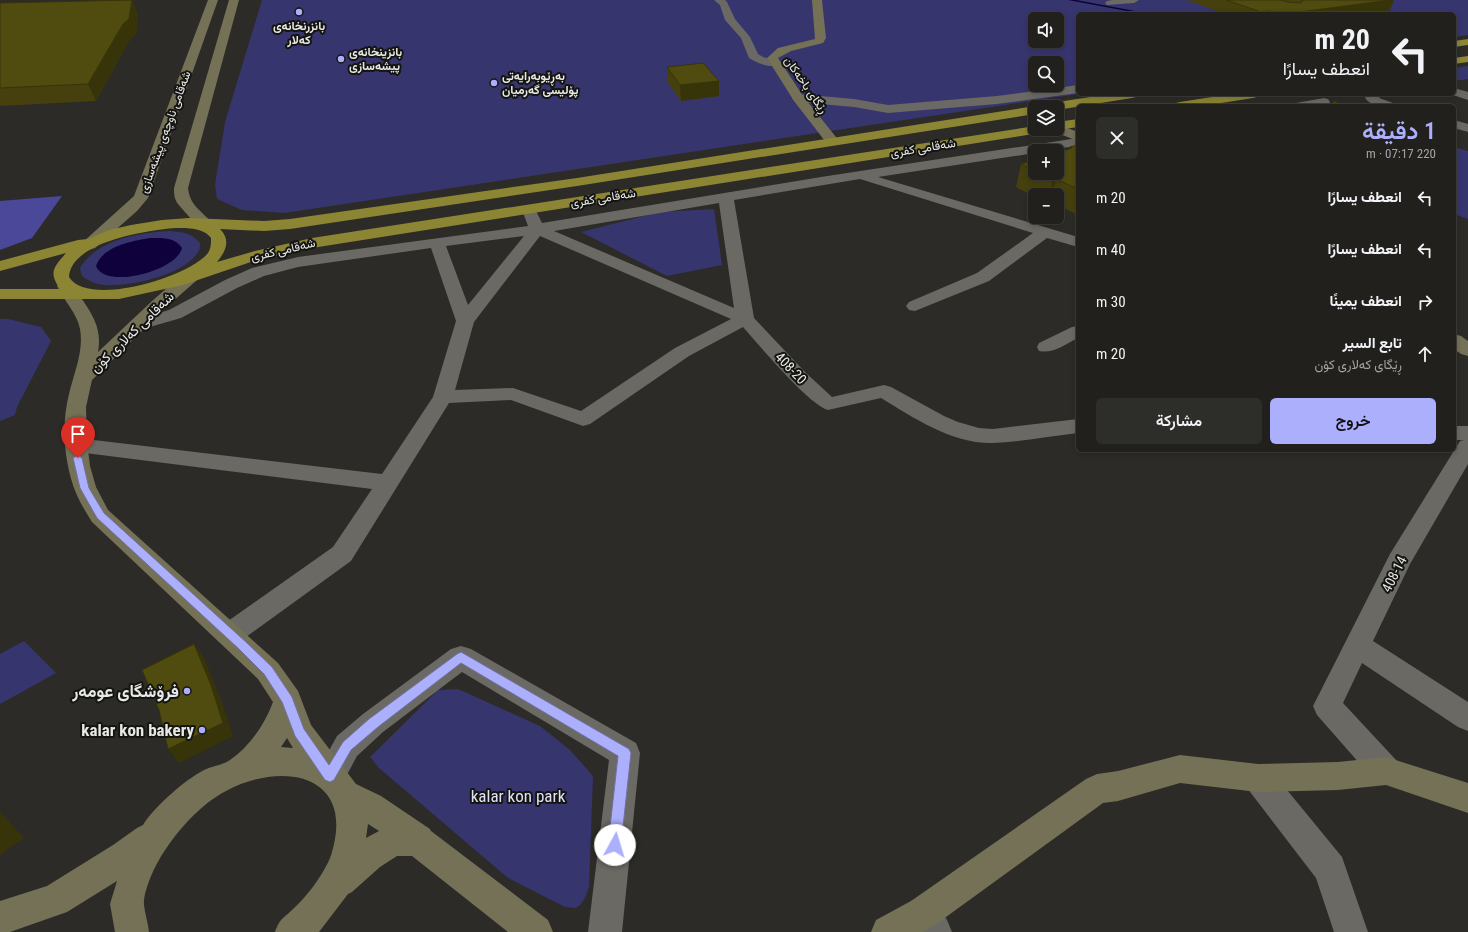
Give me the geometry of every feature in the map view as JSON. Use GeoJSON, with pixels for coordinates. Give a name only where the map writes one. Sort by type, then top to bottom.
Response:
{"type":"FeatureCollection","features":[{"type":"Feature","properties":{"kind":"highway"},"geometry":{"type":"LineString","coordinates":[[1456,44],[1468,42]]}},
{"type":"Feature","properties":{"kind":"highway"},"geometry":{"type":"LineString","coordinates":[[1456,61],[1468,59]]}},
{"type":"Feature","properties":{"kind":"highway"},"geometry":{"type":"LineString","coordinates":[[1064,104],[1098,96]]}},
{"type":"Feature","properties":{"kind":"highway"},"geometry":{"type":"LineString","coordinates":[[1192,104],[1241,96]]}},
{"type":"Feature","properties":{"kind":"highway","name":"شەقامی کفری"},"geometry":{"type":"LineString","coordinates":[[91,243],[114,234],[145,226],[176,223],[189,223],[207,226],[290,224],[577,182],[1028,111]]}},
{"type":"Feature","properties":{"kind":"highway"},"geometry":{"type":"LineString","coordinates":[[1064,126],[1076,123]]}},
{"type":"Feature","properties":{"kind":"highway","name":"شەقامی کفری"},"geometry":{"type":"LineString","coordinates":[[194,273],[285,248],[1028,131]]}},
{"type":"Feature","properties":{"kind":"highway"},"geometry":{"type":"LineString","coordinates":[[0,294],[68,291],[106,295],[127,293],[169,283],[194,273],[211,259],[218,250],[220,241],[217,234],[207,226]]}},
{"type":"Feature","properties":{"kind":"highway"},"geometry":{"type":"LineString","coordinates":[[0,266],[91,243]]}},
{"type":"Feature","properties":{"kind":"highway"},"geometry":{"type":"LineString","coordinates":[[68,291],[61,277],[63,267],[73,256],[91,243]]}},
{"type":"Feature","properties":{"kind":"street","name":"شەقامی ناوچەی پیشەسازی"},"geometry":{"type":"LineString","coordinates":[[91,243],[125,215],[141,198],[213,0]]}},
{"type":"Feature","properties":{"kind":"street","name":"شەقامی ناوچەی پیشەسازی"},"geometry":{"type":"LineString","coordinates":[[207,226],[185,205],[182,200],[181,188],[234,0]]}},
{"type":"Feature","properties":{"kind":"street"},"geometry":{"type":"LineString","coordinates":[[719,0],[724,4],[730,20],[745,37],[753,56],[760,60],[774,63]]}},
{"type":"Feature","properties":{"kind":"street","name":"ڕێگای باخەکان"},"geometry":{"type":"LineString","coordinates":[[816,0],[821,38],[819,41],[775,54],[772,58],[798,98],[833,142]]}},
{"type":"Feature","properties":{"kind":"street"},"geometry":{"type":"LineString","coordinates":[[1110,3],[1134,0]]}},
{"type":"Feature","properties":{"kind":"street"},"geometry":{"type":"LineString","coordinates":[[1456,87],[1468,85]]}},
{"type":"Feature","properties":{"kind":"street"},"geometry":{"type":"LineString","coordinates":[[798,98],[854,103],[888,109],[997,100],[1076,89]]}},
{"type":"Feature","properties":{"kind":"street"},"geometry":{"type":"LineString","coordinates":[[1456,93],[1468,96]]}},
{"type":"Feature","properties":{"kind":"street"},"geometry":{"type":"LineString","coordinates":[[1374,96],[1376,101],[1384,104]]}},
{"type":"Feature","properties":{"kind":"street"},"geometry":{"type":"LineString","coordinates":[[1312,104],[1324,102]]}},
{"type":"Feature","properties":{"kind":"street"},"geometry":{"type":"LineString","coordinates":[[1456,125],[1468,128]]}},
{"type":"Feature","properties":{"kind":"street"},"geometry":{"type":"LineString","coordinates":[[1064,130],[1076,136]]}},
{"type":"Feature","properties":{"kind":"street"},"geometry":{"type":"LineString","coordinates":[[136,326],[175,314],[231,284],[258,272],[298,262],[537,229],[859,175],[1076,142]]}},
{"type":"Feature","properties":{"kind":"street"},"geometry":{"type":"LineString","coordinates":[[859,175],[1076,241]]}},
{"type":"Feature","properties":{"kind":"street"},"geometry":{"type":"LineString","coordinates":[[443,397],[513,394],[583,419],[682,352],[744,319],[726,197]]}},
{"type":"Feature","properties":{"kind":"street"},"geometry":{"type":"LineString","coordinates":[[529,210],[537,229]]}},
{"type":"Feature","properties":{"kind":"street"},"geometry":{"type":"LineString","coordinates":[[230,634],[342,554],[443,397],[465,320],[537,229]]}},
{"type":"Feature","properties":{"kind":"street","name":"408-20"},"geometry":{"type":"LineString","coordinates":[[537,229],[744,319],[798,376],[828,404],[884,391],[955,429],[980,436],[993,436],[1076,426]]}},
{"type":"Feature","properties":{"kind":"street"},"geometry":{"type":"LineString","coordinates":[[915,306],[983,277],[1045,232]]}},
{"type":"Feature","properties":{"kind":"street"},"geometry":{"type":"LineString","coordinates":[[437,243],[465,320]]}},
{"type":"Feature","properties":{"kind":"street","name":"شەقامی کەلاری کۆن"},"geometry":{"type":"LineString","coordinates":[[84,377],[136,326],[194,273]]}},
{"type":"Feature","properties":{"kind":"street","name":"شەقامی کەلاری کۆن"},"geometry":{"type":"LineString","coordinates":[[68,291],[85,316],[90,330],[90,346],[84,377]]}},
{"type":"Feature","properties":{"kind":"street"},"geometry":{"type":"LineString","coordinates":[[1046,347],[1076,332]]}},
{"type":"Feature","properties":{"kind":"street"},"geometry":{"type":"LineString","coordinates":[[1456,341],[1468,350]]}},
{"type":"Feature","properties":{"kind":"street"},"geometry":{"type":"LineString","coordinates":[[84,377],[78,396],[75,422],[78,458],[85,488],[100,516],[230,634],[268,671],[288,700],[299,732],[338,786],[352,821],[348,853],[334,886]]}},
{"type":"Feature","properties":{"kind":"street"},"geometry":{"type":"LineString","coordinates":[[1456,433],[1468,433]]}},
{"type":"Feature","properties":{"kind":"street"},"geometry":{"type":"LineString","coordinates":[[77,445],[388,483]]}},
{"type":"Feature","properties":{"kind":"street","name":"408-14"},"geometry":{"type":"LineString","coordinates":[[1386,771],[1327,706],[1399,561],[1468,446]]}},
{"type":"Feature","properties":{"kind":"street"},"geometry":{"type":"LineString","coordinates":[[1358,646],[1468,718]]}},
{"type":"Feature","properties":{"kind":"street"},"geometry":{"type":"LineString","coordinates":[[338,786],[347,746],[373,723],[461,657],[624,753],[606,932]]}},
{"type":"Feature","properties":{"kind":"street"},"geometry":{"type":"LineString","coordinates":[[239,771],[264,749],[281,723],[288,700]]}},
{"type":"Feature","properties":{"kind":"street"},"geometry":{"type":"LineString","coordinates":[[0,918],[54,900],[125,857],[157,832],[184,803],[214,781],[247,767],[279,761],[307,764],[419,840],[536,932]]}},
{"type":"Feature","properties":{"kind":"street"},"geometry":{"type":"LineString","coordinates":[[888,932],[929,922],[1097,789],[1118,786],[1180,769],[1258,778],[1338,776],[1386,771],[1468,798]]}},
{"type":"Feature","properties":{"kind":"street"},"geometry":{"type":"LineString","coordinates":[[1258,778],[1330,869],[1351,932]]}},
{"type":"Feature","properties":{"kind":"street"},"geometry":{"type":"LineString","coordinates":[[132,932],[127,904],[137,867],[157,832]]}},
{"type":"Feature","properties":{"kind":"street"},"geometry":{"type":"LineString","coordinates":[[298,928],[334,886],[368,855],[394,840],[419,840]]}},
{"type":"Feature","properties":{"kind":"street"},"geometry":{"type":"LineString","coordinates":[[0,932],[8,932]]}},
{"type":"Feature","properties":{"kind":"green space"},"geometry":{"type":"Polygon","coordinates":[[[262,0],[1468,0],[1468,35],[1456,37],[1456,12],[1076,12],[1076,94],[1028,100],[1028,101],[284,213],[242,210],[217,199],[215,185],[225,122],[262,0]]]}},
{"type":"Feature","properties":{"kind":"green space"},"geometry":{"type":"Polygon","coordinates":[[[1468,66],[1468,79],[1456,81],[1456,68],[1468,66]]]}},
{"type":"Feature","properties":{"kind":"green space"},"geometry":{"type":"Polygon","coordinates":[[[1456,148],[1468,151],[1468,219],[1456,215],[1456,148]]]}},
{"type":"Feature","properties":{"kind":"green space"},"geometry":{"type":"Polygon","coordinates":[[[714,209],[722,265],[667,276],[581,232],[660,212],[714,209]]]}},
{"type":"Feature","properties":{"kind":"green space"},"geometry":{"type":"Polygon","coordinates":[[[170,231],[190,235],[200,243],[199,251],[191,260],[181,267],[156,278],[127,284],[98,284],[82,276],[80,268],[88,258],[97,250],[108,244],[132,236],[170,231]]]}},
{"type":"Feature","properties":{"kind":"green space"},"geometry":{"type":"Polygon","coordinates":[[[0,319],[8,319],[41,327],[51,341],[17,407],[15,415],[0,421],[0,319]]]}},
{"type":"Feature","properties":{"kind":"green space"},"geometry":{"type":"Polygon","coordinates":[[[24,641],[56,673],[0,704],[0,654],[24,641]]]}},
{"type":"Feature","properties":{"kind":"green space","name":"kalar kon park"},"geometry":{"type":"Polygon","coordinates":[[[458,689],[540,726],[570,750],[593,776],[589,887],[585,898],[576,908],[565,907],[508,878],[379,768],[370,757],[438,690],[458,689]]]}},
{"type":"Feature","properties":{"kind":"shaded area"},"geometry":{"type":"Polygon","coordinates":[[[62,196],[32,238],[0,250],[0,201],[62,196]]]}},
{"type":"Feature","properties":{"kind":"shaded area"},"geometry":{"type":"Polygon","coordinates":[[[150,238],[164,238],[172,240],[179,244],[182,248],[177,256],[168,264],[140,275],[113,277],[102,273],[96,266],[100,259],[111,249],[127,243],[150,238]]]}},
{"type":"Feature","properties":{"kind":"building"},"geometry":{"type":"Polygon","coordinates":[[[132,0],[129,19],[123,24],[88,84],[0,88],[0,3],[132,0]]]}},
{"type":"Feature","properties":{"kind":"building"},"geometry":{"type":"Polygon","coordinates":[[[1226,0],[1280,0],[1301,3],[1303,1],[1302,0],[1390,0],[1300,12],[1261,12],[1226,0]]]}},
{"type":"Feature","properties":{"kind":"building"},"geometry":{"type":"Polygon","coordinates":[[[703,63],[719,81],[680,85],[667,67],[703,63]]]}},
{"type":"Feature","properties":{"kind":"building"},"geometry":{"type":"Polygon","coordinates":[[[1334,101],[1341,104],[1332,104],[1334,101]]]}},
{"type":"Feature","properties":{"kind":"building"},"geometry":{"type":"Polygon","coordinates":[[[1076,146],[1076,188],[1058,180],[1064,180],[1064,151],[1072,148],[1070,147],[1076,146]]]}},
{"type":"Feature","properties":{"kind":"building"},"geometry":{"type":"Polygon","coordinates":[[[1028,162],[1028,168],[1021,164],[1028,162]]]}},
{"type":"Feature","properties":{"kind":"building"},"geometry":{"type":"Polygon","coordinates":[[[194,644],[211,685],[223,723],[168,749],[159,710],[142,670],[194,644]]]}},
{"type":"Feature","properties":{"kind":"waterway"},"geometry":{"type":"LineString","coordinates":[[1070,0],[1138,12]]}},
{"type":"Feature","properties":{"kind":"place","name":"بانزرنخانەی کەلار"},"geometry":{"type":"Point","coordinates":[299,12]}},
{"type":"Feature","properties":{"kind":"place","name":"بانزینخانەی پیشەسازی"},"geometry":{"type":"Point","coordinates":[341,59]}},
{"type":"Feature","properties":{"kind":"place","name":"بەڕێوبەرایەتی پۆلیسی گەرمیان"},"geometry":{"type":"Point","coordinates":[494,83]}},
{"type":"Feature","properties":{"kind":"place","name":"فرۆشگای عومەر"},"geometry":{"type":"Point","coordinates":[187,691]}},
{"type":"Feature","properties":{"kind":"place","name":"kalar kon bakery"},"geometry":{"type":"Point","coordinates":[202,730]}},
{"type":"Feature","properties":{"kind":"route"},"geometry":{"type":"LineString","coordinates":[[78,458],[85,488],[100,516],[243,646],[268,671],[288,700],[299,732],[330,776],[347,746],[373,723],[461,657],[624,753],[615,845]]}}]}
